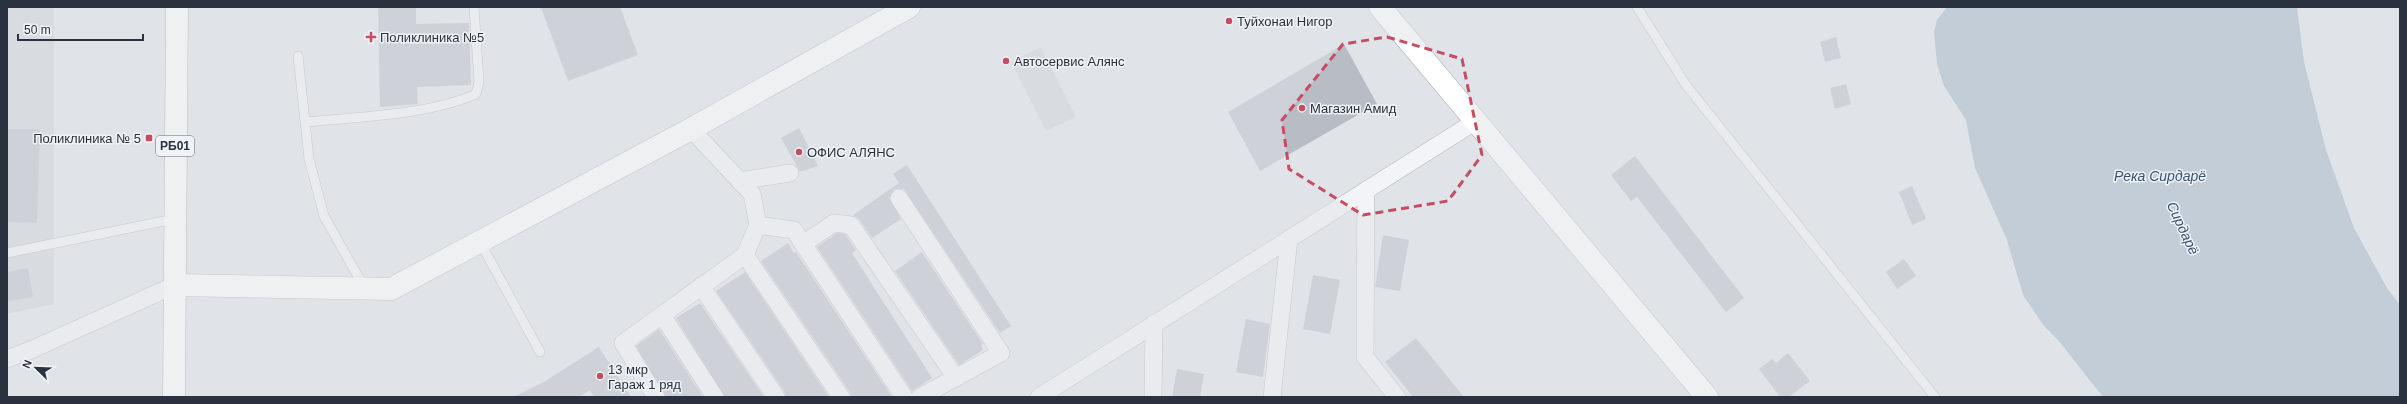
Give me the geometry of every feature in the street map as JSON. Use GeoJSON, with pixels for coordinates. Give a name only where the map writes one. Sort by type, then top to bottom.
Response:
{"type":"FeatureCollection","features":[{"type":"Feature","properties":{"kind":"main road","name":"РБ01"},"geometry":{"type":"LineString","coordinates":[[174,397],[174,219],[177,7]]}},
{"type":"Feature","properties":{"kind":"main road"},"geometry":{"type":"LineString","coordinates":[[175,285],[392,289],[691,129],[909,7]]}},
{"type":"Feature","properties":{"kind":"main road"},"geometry":{"type":"LineString","coordinates":[[1380,7],[1707,397]]}},
{"type":"Feature","properties":{"kind":"street"},"geometry":{"type":"LineString","coordinates":[[1039,397],[1476,121]]}},
{"type":"Feature","properties":{"kind":"street"},"geometry":{"type":"LineString","coordinates":[[656,397],[623,343],[745,254],[758,225],[752,194],[691,129]]}},
{"type":"Feature","properties":{"kind":"street"},"geometry":{"type":"LineString","coordinates":[[739,181],[790,173]]}},
{"type":"Feature","properties":{"kind":"street"},"geometry":{"type":"LineString","coordinates":[[1366,190],[1365,357],[1397,397]]}},
{"type":"Feature","properties":{"kind":"street"},"geometry":{"type":"LineString","coordinates":[[900,198],[1001,352],[920,397]]}},
{"type":"Feature","properties":{"kind":"street"},"geometry":{"type":"LineString","coordinates":[[803,244],[834,223],[851,225],[956,378]]}},
{"type":"Feature","properties":{"kind":"street"},"geometry":{"type":"LineString","coordinates":[[758,225],[794,230],[904,397]]}},
{"type":"Feature","properties":{"kind":"street"},"geometry":{"type":"LineString","coordinates":[[1272,397],[1289,239]]}},
{"type":"Feature","properties":{"kind":"street"},"geometry":{"type":"LineString","coordinates":[[745,254],[841,397]]}},
{"type":"Feature","properties":{"kind":"street"},"geometry":{"type":"LineString","coordinates":[[7,358],[33,349],[175,285]]}},
{"type":"Feature","properties":{"kind":"street"},"geometry":{"type":"LineString","coordinates":[[701,286],[776,397]]}},
{"type":"Feature","properties":{"kind":"street"},"geometry":{"type":"LineString","coordinates":[[662,315],[715,397]]}},
{"type":"Feature","properties":{"kind":"street"},"geometry":{"type":"LineString","coordinates":[[1153,397],[1154,323]]}},
{"type":"Feature","properties":{"kind":"lane"},"geometry":{"type":"LineString","coordinates":[[305,122],[408,112],[466,99],[476,94],[479,82],[474,7]]}},
{"type":"Feature","properties":{"kind":"lane"},"geometry":{"type":"LineString","coordinates":[[1638,7],[1686,85],[1935,397]]}},
{"type":"Feature","properties":{"kind":"lane"},"geometry":{"type":"LineString","coordinates":[[298,56],[309,159],[324,216],[365,288]]}},
{"type":"Feature","properties":{"kind":"lane"},"geometry":{"type":"LineString","coordinates":[[7,253],[174,219]]}},
{"type":"Feature","properties":{"kind":"lane"},"geometry":{"type":"LineString","coordinates":[[480,242],[540,352]]}},
{"type":"Feature","properties":{"kind":"highlighted area"},"geometry":{"type":"Polygon","coordinates":[[[1387,37],[1462,59],[1482,155],[1448,201],[1363,215],[1289,169],[1282,120],[1343,44],[1387,37]]]}},
{"type":"Feature","properties":{"kind":"shaded area"},"geometry":{"type":"Polygon","coordinates":[[[7,7],[54,7],[54,304],[7,314],[7,7]]]}},
{"type":"Feature","properties":{"kind":"shaded area","name":"Автосервис Алянс"},"geometry":{"type":"Polygon","coordinates":[[[1041,47],[1076,117],[1046,131],[1011,62],[1041,47]]]}},
{"type":"Feature","properties":{"kind":"water","name":"Река Сирдарё"},"geometry":{"type":"Polygon","coordinates":[[[1947,7],[2297,7],[2304,62],[2326,150],[2354,228],[2387,288],[2400,305],[2400,397],[2103,397],[2058,340],[2044,326],[2023,295],[2007,240],[1975,168],[1966,120],[1944,86],[1937,64],[1934,32],[1937,20],[1947,7]]]}},
{"type":"Feature","properties":{"kind":"building"},"geometry":{"type":"Polygon","coordinates":[[[378,7],[416,7],[416,24],[469,23],[471,85],[417,87],[418,104],[380,107],[378,7]]]}},
{"type":"Feature","properties":{"kind":"building"},"geometry":{"type":"Polygon","coordinates":[[[541,7],[620,7],[638,55],[568,81],[541,7]]]}},
{"type":"Feature","properties":{"kind":"building"},"geometry":{"type":"Polygon","coordinates":[[[1836,37],[1841,58],[1825,62],[1820,42],[1836,37]]]}},
{"type":"Feature","properties":{"kind":"building","name":"Магазин Амид"},"geometry":{"type":"Polygon","coordinates":[[[1344,44],[1377,104],[1260,171],[1228,112],[1344,44]]]}},
{"type":"Feature","properties":{"kind":"building"},"geometry":{"type":"Polygon","coordinates":[[[1846,84],[1851,104],[1835,109],[1830,88],[1846,84]]]}},
{"type":"Feature","properties":{"kind":"building","name":"ОФИС АЛЯНС"},"geometry":{"type":"Polygon","coordinates":[[[799,128],[818,166],[800,172],[781,138],[799,128]]]}},
{"type":"Feature","properties":{"kind":"building"},"geometry":{"type":"Polygon","coordinates":[[[8,129],[40,129],[37,223],[7,222],[8,129]]]}},
{"type":"Feature","properties":{"kind":"building"},"geometry":{"type":"Polygon","coordinates":[[[1635,156],[1744,298],[1726,312],[1637,197],[1631,201],[1611,175],[1635,156]]]}},
{"type":"Feature","properties":{"kind":"building"},"geometry":{"type":"Polygon","coordinates":[[[907,165],[1011,326],[1000,333],[904,189],[894,189],[889,198],[901,219],[872,238],[859,219],[853,215],[899,183],[893,174],[907,165]]]}},
{"type":"Feature","properties":{"kind":"building"},"geometry":{"type":"Polygon","coordinates":[[[1912,186],[1926,219],[1912,225],[1899,192],[1912,186]]]}},
{"type":"Feature","properties":{"kind":"building"},"geometry":{"type":"Polygon","coordinates":[[[837,233],[845,234],[856,250],[852,253],[932,378],[912,391],[817,247],[837,233]]]}},
{"type":"Feature","properties":{"kind":"building"},"geometry":{"type":"Polygon","coordinates":[[[1383,235],[1409,240],[1400,291],[1375,287],[1383,235]]]}},
{"type":"Feature","properties":{"kind":"building"},"geometry":{"type":"Polygon","coordinates":[[[788,243],[794,253],[796,252],[892,397],[851,397],[849,391],[761,261],[788,243]]]}},
{"type":"Feature","properties":{"kind":"building"},"geometry":{"type":"Polygon","coordinates":[[[922,252],[983,344],[981,345],[983,350],[959,365],[895,271],[922,252]]]}},
{"type":"Feature","properties":{"kind":"building"},"geometry":{"type":"Polygon","coordinates":[[[1904,259],[1916,276],[1897,289],[1886,272],[1904,259]]]}},
{"type":"Feature","properties":{"kind":"building"},"geometry":{"type":"Polygon","coordinates":[[[28,268],[33,297],[7,301],[7,272],[28,268]]]}},
{"type":"Feature","properties":{"kind":"building"},"geometry":{"type":"Polygon","coordinates":[[[745,272],[829,397],[786,397],[784,391],[716,291],[745,272]]]}},
{"type":"Feature","properties":{"kind":"building"},"geometry":{"type":"Polygon","coordinates":[[[1313,275],[1340,280],[1330,334],[1303,329],[1313,275]]]}},
{"type":"Feature","properties":{"kind":"building"},"geometry":{"type":"Polygon","coordinates":[[[700,303],[764,397],[725,397],[676,318],[700,303]]]}},
{"type":"Feature","properties":{"kind":"building"},"geometry":{"type":"Polygon","coordinates":[[[1246,319],[1270,324],[1263,377],[1236,372],[1246,319]]]}},
{"type":"Feature","properties":{"kind":"building"},"geometry":{"type":"Polygon","coordinates":[[[659,329],[703,397],[666,397],[636,346],[659,329]]]}},
{"type":"Feature","properties":{"kind":"building"},"geometry":{"type":"Polygon","coordinates":[[[1416,338],[1464,397],[1413,397],[1385,362],[1416,338]]]}},
{"type":"Feature","properties":{"kind":"building"},"geometry":{"type":"Polygon","coordinates":[[[599,347],[631,397],[594,397],[590,390],[578,397],[513,397],[542,383],[599,347]]]}},
{"type":"Feature","properties":{"kind":"building"},"geometry":{"type":"Polygon","coordinates":[[[1788,353],[1810,381],[1789,397],[1780,397],[1759,369],[1772,359],[1776,363],[1788,353]]]}},
{"type":"Feature","properties":{"kind":"building"},"geometry":{"type":"Polygon","coordinates":[[[1177,369],[1204,374],[1200,397],[1172,397],[1177,369]]]}},
{"type":"Feature","properties":{"kind":"place","name":"Туйхонаи Нигор"},"geometry":{"type":"Point","coordinates":[1229,21]}},
{"type":"Feature","properties":{"kind":"place","name":"Поликлиника №5"},"geometry":{"type":"Point","coordinates":[371,37]}},
{"type":"Feature","properties":{"kind":"place","name":"Автосервис Алянс"},"geometry":{"type":"Point","coordinates":[1006,61]}},
{"type":"Feature","properties":{"kind":"place","name":"Магазин Амид"},"geometry":{"type":"Point","coordinates":[1302,108]}},
{"type":"Feature","properties":{"kind":"place","name":"Поликлиника № 5"},"geometry":{"type":"Point","coordinates":[149,138]}},
{"type":"Feature","properties":{"kind":"place","name":"ОФИС АЛЯНС"},"geometry":{"type":"Point","coordinates":[799,152]}},
{"type":"Feature","properties":{"kind":"place","name":"13 мкр Гараж 1 ряд"},"geometry":{"type":"Point","coordinates":[600,376]}},
{"type":"Feature","properties":{"kind":"water label","name":"Сирдарё"},"geometry":{"type":"Point","coordinates":[2183,228]}}]}
